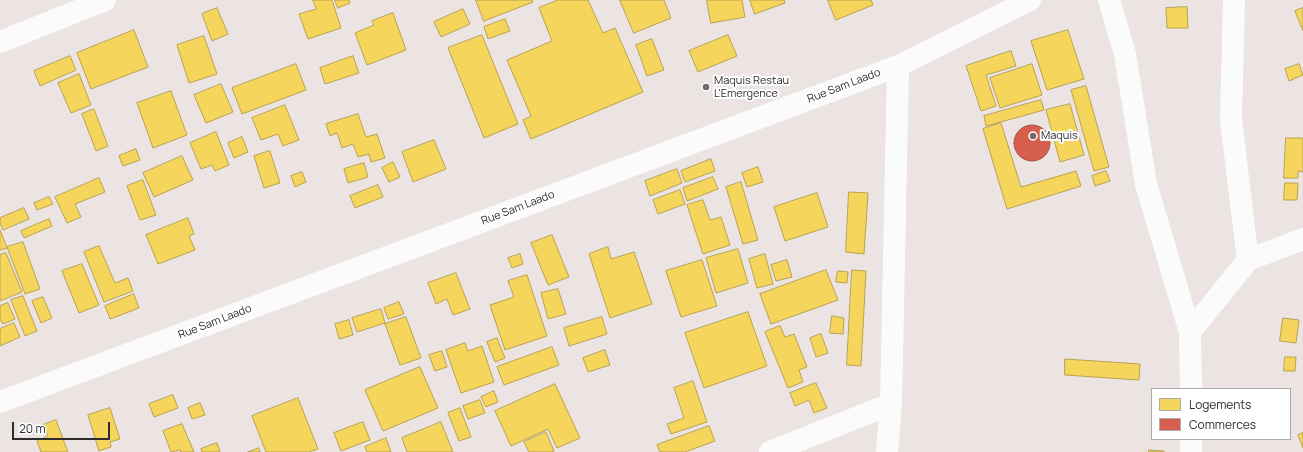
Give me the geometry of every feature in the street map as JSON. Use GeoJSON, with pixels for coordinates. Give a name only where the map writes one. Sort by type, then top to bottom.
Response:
{"type":"FeatureCollection","features":[{"type":"Feature","properties":{"kind":"street"},"geometry":{"type":"LineString","coordinates":[[0,42],[105,0]]}},
{"type":"Feature","properties":{"kind":"street","name":"Rue Sam Laado"},"geometry":{"type":"LineString","coordinates":[[0,402],[898,66],[1030,0]]}},
{"type":"Feature","properties":{"kind":"street"},"geometry":{"type":"LineString","coordinates":[[1109,0],[1125,54],[1146,184],[1190,332],[1191,388]]}},
{"type":"Feature","properties":{"kind":"street"},"geometry":{"type":"LineString","coordinates":[[1234,0],[1231,120],[1248,260]]}},
{"type":"Feature","properties":{"kind":"street"},"geometry":{"type":"LineString","coordinates":[[887,452],[891,404],[898,66]]}},
{"type":"Feature","properties":{"kind":"street"},"geometry":{"type":"LineString","coordinates":[[1190,332],[1248,260],[1303,239]]}},
{"type":"Feature","properties":{"kind":"street"},"geometry":{"type":"LineString","coordinates":[[770,452],[891,404]]}},
{"type":"Feature","properties":{"kind":"street"},"geometry":{"type":"LineString","coordinates":[[1191,440],[1191,452]]}},
{"type":"Feature","properties":{"kind":"building: Logements"},"geometry":{"type":"Polygon","coordinates":[[[313,0],[332,0],[341,28],[308,39],[299,14],[316,9],[313,0]]]}},
{"type":"Feature","properties":{"kind":"building: Logements"},"geometry":{"type":"Polygon","coordinates":[[[335,0],[349,0],[350,3],[338,8],[335,0]]]}},
{"type":"Feature","properties":{"kind":"building: Logements"},"geometry":{"type":"Polygon","coordinates":[[[476,0],[532,0],[533,2],[484,21],[476,0]]]}},
{"type":"Feature","properties":{"kind":"building: Logements"},"geometry":{"type":"Polygon","coordinates":[[[558,0],[588,0],[603,33],[615,28],[643,92],[531,139],[523,120],[531,116],[507,60],[552,41],[539,8],[558,0]]]}},
{"type":"Feature","properties":{"kind":"building: Logements"},"geometry":{"type":"Polygon","coordinates":[[[620,0],[664,0],[671,18],[634,33],[620,0]]]}},
{"type":"Feature","properties":{"kind":"building: Logements"},"geometry":{"type":"Polygon","coordinates":[[[707,0],[742,0],[745,17],[711,23],[707,0]]]}},
{"type":"Feature","properties":{"kind":"building: Logements"},"geometry":{"type":"Polygon","coordinates":[[[750,0],[784,0],[785,3],[755,14],[750,0]]]}},
{"type":"Feature","properties":{"kind":"building: Logements"},"geometry":{"type":"Polygon","coordinates":[[[828,0],[871,0],[873,5],[836,20],[828,0]]]}},
{"type":"Feature","properties":{"kind":"building: Logements"},"geometry":{"type":"Polygon","coordinates":[[[1187,7],[1188,28],[1167,28],[1166,8],[1187,7]]]}},
{"type":"Feature","properties":{"kind":"building: Logements"},"geometry":{"type":"Polygon","coordinates":[[[217,8],[228,34],[212,41],[202,14],[217,8]]]}},
{"type":"Feature","properties":{"kind":"building: Logements"},"geometry":{"type":"Polygon","coordinates":[[[1303,8],[1303,31],[1295,11],[1303,8]]]}},
{"type":"Feature","properties":{"kind":"building: Logements"},"geometry":{"type":"Polygon","coordinates":[[[463,9],[470,24],[441,37],[434,22],[463,9]]]}},
{"type":"Feature","properties":{"kind":"building: Logements"},"geometry":{"type":"Polygon","coordinates":[[[393,13],[406,50],[367,65],[355,33],[374,25],[372,21],[393,13]]]}},
{"type":"Feature","properties":{"kind":"building: Logements"},"geometry":{"type":"Polygon","coordinates":[[[505,19],[510,31],[488,39],[484,27],[505,19]]]}},
{"type":"Feature","properties":{"kind":"building: Logements"},"geometry":{"type":"Polygon","coordinates":[[[134,30],[148,67],[91,89],[77,53],[134,30]]]}},
{"type":"Feature","properties":{"kind":"building: Logements"},"geometry":{"type":"Polygon","coordinates":[[[1068,30],[1084,79],[1047,90],[1031,41],[1068,30]]]}},
{"type":"Feature","properties":{"kind":"building: Logements"},"geometry":{"type":"Polygon","coordinates":[[[482,35],[518,124],[484,138],[448,48],[482,35]]]}},
{"type":"Feature","properties":{"kind":"building: Logements"},"geometry":{"type":"Polygon","coordinates":[[[728,35],[737,56],[698,72],[689,51],[728,35]]]}},
{"type":"Feature","properties":{"kind":"building: Logements"},"geometry":{"type":"Polygon","coordinates":[[[204,36],[217,74],[189,83],[177,45],[204,36]]]}},
{"type":"Feature","properties":{"kind":"building: Logements"},"geometry":{"type":"Polygon","coordinates":[[[652,39],[664,70],[647,76],[636,45],[652,39]]]}},
{"type":"Feature","properties":{"kind":"building: Logements"},"geometry":{"type":"Polygon","coordinates":[[[1011,51],[1016,66],[986,75],[996,106],[981,111],[966,66],[1011,51]]]}},
{"type":"Feature","properties":{"kind":"building: Logements"},"geometry":{"type":"Polygon","coordinates":[[[70,56],[76,70],[40,86],[34,71],[70,56]]]}},
{"type":"Feature","properties":{"kind":"building: Logements"},"geometry":{"type":"Polygon","coordinates":[[[353,56],[359,73],[325,84],[320,68],[353,56]]]}},
{"type":"Feature","properties":{"kind":"building: Logements"},"geometry":{"type":"Polygon","coordinates":[[[296,64],[306,90],[242,114],[232,88],[296,64]]]}},
{"type":"Feature","properties":{"kind":"building: Logements"},"geometry":{"type":"Polygon","coordinates":[[[1032,64],[1042,95],[1000,108],[990,78],[1032,64]]]}},
{"type":"Feature","properties":{"kind":"building: Logements"},"geometry":{"type":"Polygon","coordinates":[[[1299,64],[1303,75],[1289,81],[1285,69],[1299,64]]]}},
{"type":"Feature","properties":{"kind":"building: Logements"},"geometry":{"type":"Polygon","coordinates":[[[79,74],[91,105],[71,113],[58,83],[79,74]]]}},
{"type":"Feature","properties":{"kind":"building: Logements"},"geometry":{"type":"Polygon","coordinates":[[[221,84],[233,112],[206,123],[194,95],[221,84]]]}},
{"type":"Feature","properties":{"kind":"building: Logements"},"geometry":{"type":"Polygon","coordinates":[[[1086,86],[1109,167],[1094,171],[1071,90],[1086,86]]]}},
{"type":"Feature","properties":{"kind":"building: Logements"},"geometry":{"type":"Polygon","coordinates":[[[171,91],[187,135],[153,148],[137,103],[171,91]]]}},
{"type":"Feature","properties":{"kind":"building: Logements"},"geometry":{"type":"Polygon","coordinates":[[[1041,100],[1044,110],[986,126],[984,116],[1041,100]]]}},
{"type":"Feature","properties":{"kind":"building: Logements"},"geometry":{"type":"Polygon","coordinates":[[[1070,104],[1084,155],[1060,162],[1046,110],[1070,104]]]}},
{"type":"Feature","properties":{"kind":"building: Logements"},"geometry":{"type":"Polygon","coordinates":[[[285,105],[299,140],[283,146],[278,134],[261,140],[252,118],[285,105]]]}},
{"type":"Feature","properties":{"kind":"building: Logements"},"geometry":{"type":"Polygon","coordinates":[[[94,109],[108,146],[96,151],[82,114],[94,109]]]}},
{"type":"Feature","properties":{"kind":"building: Logements"},"geometry":{"type":"Polygon","coordinates":[[[358,114],[366,137],[377,134],[385,158],[371,162],[369,154],[358,157],[353,144],[342,148],[337,133],[330,136],[326,124],[358,114]]]}},
{"type":"Feature","properties":{"kind":"building: Logements"},"geometry":{"type":"Polygon","coordinates":[[[1001,123],[1021,187],[1076,171],[1081,186],[1007,209],[983,129],[1001,123]]]}},
{"type":"Feature","properties":{"kind":"building: Logements"},"geometry":{"type":"Polygon","coordinates":[[[216,132],[229,165],[215,171],[212,165],[201,169],[190,143],[216,132]]]}},
{"type":"Feature","properties":{"kind":"building: Logements"},"geometry":{"type":"Polygon","coordinates":[[[242,137],[248,152],[234,158],[228,143],[242,137]]]}},
{"type":"Feature","properties":{"kind":"building: Logements"},"geometry":{"type":"Polygon","coordinates":[[[1286,138],[1303,138],[1303,172],[1298,171],[1298,178],[1284,178],[1286,138]]]}},
{"type":"Feature","properties":{"kind":"building: Logements"},"geometry":{"type":"Polygon","coordinates":[[[434,140],[446,169],[413,182],[402,152],[434,140]]]}},
{"type":"Feature","properties":{"kind":"building: Logements"},"geometry":{"type":"Polygon","coordinates":[[[136,149],[140,160],[123,166],[119,156],[136,149]]]}},
{"type":"Feature","properties":{"kind":"building: Logements"},"geometry":{"type":"Polygon","coordinates":[[[270,151],[280,183],[264,188],[254,156],[270,151]]]}},
{"type":"Feature","properties":{"kind":"building: Logements"},"geometry":{"type":"Polygon","coordinates":[[[182,156],[193,180],[154,197],[143,173],[182,156]]]}},
{"type":"Feature","properties":{"kind":"building: Logements"},"geometry":{"type":"Polygon","coordinates":[[[711,159],[715,171],[685,182],[681,171],[711,159]]]}},
{"type":"Feature","properties":{"kind":"building: Logements"},"geometry":{"type":"Polygon","coordinates":[[[393,162],[400,177],[389,182],[382,168],[393,162]]]}},
{"type":"Feature","properties":{"kind":"building: Logements"},"geometry":{"type":"Polygon","coordinates":[[[364,163],[368,177],[348,183],[344,169],[364,163]]]}},
{"type":"Feature","properties":{"kind":"building: Logements"},"geometry":{"type":"Polygon","coordinates":[[[758,167],[763,182],[747,187],[742,173],[758,167]]]}},
{"type":"Feature","properties":{"kind":"building: Logements"},"geometry":{"type":"Polygon","coordinates":[[[677,169],[682,183],[650,196],[645,181],[677,169]]]}},
{"type":"Feature","properties":{"kind":"building: Logements"},"geometry":{"type":"Polygon","coordinates":[[[1106,171],[1110,181],[1095,186],[1092,176],[1106,171]]]}},
{"type":"Feature","properties":{"kind":"building: Logements"},"geometry":{"type":"Polygon","coordinates":[[[302,172],[306,182],[295,187],[291,176],[302,172]]]}},
{"type":"Feature","properties":{"kind":"building: Logements"},"geometry":{"type":"Polygon","coordinates":[[[713,177],[718,189],[687,201],[683,188],[713,177]]]}},
{"type":"Feature","properties":{"kind":"building: Logements"},"geometry":{"type":"Polygon","coordinates":[[[99,178],[105,192],[75,204],[81,217],[67,223],[55,197],[99,178]]]}},
{"type":"Feature","properties":{"kind":"building: Logements"},"geometry":{"type":"Polygon","coordinates":[[[143,180],[156,215],[140,220],[127,186],[143,180]]]}},
{"type":"Feature","properties":{"kind":"building: Logements"},"geometry":{"type":"Polygon","coordinates":[[[741,182],[758,240],[743,244],[726,187],[741,182]]]}},
{"type":"Feature","properties":{"kind":"building: Logements"},"geometry":{"type":"Polygon","coordinates":[[[1285,183],[1298,183],[1297,200],[1284,200],[1285,183]]]}},
{"type":"Feature","properties":{"kind":"building: Logements"},"geometry":{"type":"Polygon","coordinates":[[[378,185],[383,197],[355,208],[350,196],[378,185]]]}},
{"type":"Feature","properties":{"kind":"building: Logements"},"geometry":{"type":"Polygon","coordinates":[[[680,190],[685,204],[658,214],[653,200],[680,190]]]}},
{"type":"Feature","properties":{"kind":"building: Logements"},"geometry":{"type":"Polygon","coordinates":[[[849,192],[868,193],[864,254],[846,252],[849,192]]]}},
{"type":"Feature","properties":{"kind":"building: Logements"},"geometry":{"type":"Polygon","coordinates":[[[817,193],[828,227],[785,241],[774,207],[817,193]]]}},
{"type":"Feature","properties":{"kind":"building: Logements"},"geometry":{"type":"Polygon","coordinates":[[[49,197],[53,204],[37,210],[34,203],[49,197]]]}},
{"type":"Feature","properties":{"kind":"building: Logements"},"geometry":{"type":"Polygon","coordinates":[[[703,200],[710,220],[721,217],[730,245],[703,254],[687,205],[703,200]]]}},
{"type":"Feature","properties":{"kind":"building: Logements"},"geometry":{"type":"Polygon","coordinates":[[[24,208],[29,219],[3,230],[0,223],[0,218],[24,208]]]}},
{"type":"Feature","properties":{"kind":"building: Logements"},"geometry":{"type":"Polygon","coordinates":[[[188,218],[194,234],[189,236],[195,250],[158,264],[146,235],[188,218]]]}},
{"type":"Feature","properties":{"kind":"building: Logements"},"geometry":{"type":"Polygon","coordinates":[[[49,219],[52,226],[24,238],[21,231],[49,219]]]}},
{"type":"Feature","properties":{"kind":"building: Logements"},"geometry":{"type":"Polygon","coordinates":[[[0,230],[7,248],[0,250],[0,230]]]}},
{"type":"Feature","properties":{"kind":"building: Logements"},"geometry":{"type":"Polygon","coordinates":[[[552,235],[569,277],[548,285],[531,243],[552,235]]]}},
{"type":"Feature","properties":{"kind":"building: Logements"},"geometry":{"type":"Polygon","coordinates":[[[23,242],[40,289],[25,294],[7,247],[23,242]]]}},
{"type":"Feature","properties":{"kind":"building: Logements"},"geometry":{"type":"Polygon","coordinates":[[[99,246],[115,283],[128,278],[133,291],[104,302],[84,252],[99,246]]]}},
{"type":"Feature","properties":{"kind":"building: Logements"},"geometry":{"type":"Polygon","coordinates":[[[608,247],[611,259],[634,252],[652,304],[610,318],[589,254],[608,247]]]}},
{"type":"Feature","properties":{"kind":"building: Logements"},"geometry":{"type":"Polygon","coordinates":[[[738,249],[748,283],[716,293],[706,258],[738,249]]]}},
{"type":"Feature","properties":{"kind":"building: Logements"},"geometry":{"type":"Polygon","coordinates":[[[6,253],[22,292],[0,301],[0,255],[6,253]]]}},
{"type":"Feature","properties":{"kind":"building: Logements"},"geometry":{"type":"Polygon","coordinates":[[[520,254],[523,264],[512,268],[508,258],[520,254]]]}},
{"type":"Feature","properties":{"kind":"building: Logements"},"geometry":{"type":"Polygon","coordinates":[[[765,254],[773,284],[757,288],[749,259],[765,254]]]}},
{"type":"Feature","properties":{"kind":"building: Logements"},"geometry":{"type":"Polygon","coordinates":[[[702,260],[717,306],[681,317],[666,271],[702,260]]]}},
{"type":"Feature","properties":{"kind":"building: Logements"},"geometry":{"type":"Polygon","coordinates":[[[787,260],[792,277],[776,281],[771,265],[787,260]]]}},
{"type":"Feature","properties":{"kind":"building: Logements"},"geometry":{"type":"Polygon","coordinates":[[[82,264],[99,305],[79,313],[62,271],[82,264]]]}},
{"type":"Feature","properties":{"kind":"building: Logements"},"geometry":{"type":"Polygon","coordinates":[[[826,270],[838,300],[771,324],[760,294],[826,270]]]}},
{"type":"Feature","properties":{"kind":"building: Logements"},"geometry":{"type":"Polygon","coordinates":[[[852,270],[866,271],[861,366],[847,365],[852,270]]]}},
{"type":"Feature","properties":{"kind":"building: Logements"},"geometry":{"type":"Polygon","coordinates":[[[838,271],[848,272],[847,283],[836,282],[838,271]]]}},
{"type":"Feature","properties":{"kind":"building: Logements"},"geometry":{"type":"Polygon","coordinates":[[[456,273],[470,309],[453,315],[447,299],[436,304],[428,283],[456,273]]]}},
{"type":"Feature","properties":{"kind":"building: Logements"},"geometry":{"type":"Polygon","coordinates":[[[527,275],[547,336],[505,350],[490,305],[514,297],[508,281],[527,275]]]}},
{"type":"Feature","properties":{"kind":"building: Logements"},"geometry":{"type":"Polygon","coordinates":[[[558,289],[566,314],[548,319],[541,293],[558,289]]]}},
{"type":"Feature","properties":{"kind":"building: Logements"},"geometry":{"type":"Polygon","coordinates":[[[134,294],[139,308],[110,319],[105,306],[134,294]]]}},
{"type":"Feature","properties":{"kind":"building: Logements"},"geometry":{"type":"Polygon","coordinates":[[[23,296],[37,331],[25,336],[11,300],[23,296]]]}},
{"type":"Feature","properties":{"kind":"building: Logements"},"geometry":{"type":"Polygon","coordinates":[[[43,297],[52,318],[41,323],[32,301],[43,297]]]}},
{"type":"Feature","properties":{"kind":"building: Logements"},"geometry":{"type":"Polygon","coordinates":[[[399,302],[404,314],[388,319],[384,308],[399,302]]]}},
{"type":"Feature","properties":{"kind":"building: Logements"},"geometry":{"type":"Polygon","coordinates":[[[8,303],[15,319],[3,324],[0,319],[0,306],[8,303]]]}},
{"type":"Feature","properties":{"kind":"building: Logements"},"geometry":{"type":"Polygon","coordinates":[[[381,309],[385,323],[357,332],[352,318],[381,309]]]}},
{"type":"Feature","properties":{"kind":"building: Logements"},"geometry":{"type":"Polygon","coordinates":[[[748,312],[767,366],[704,388],[685,333],[748,312]]]}},
{"type":"Feature","properties":{"kind":"building: Logements"},"geometry":{"type":"Polygon","coordinates":[[[832,316],[844,318],[843,334],[830,333],[832,316]]]}},
{"type":"Feature","properties":{"kind":"building: Logements"},"geometry":{"type":"Polygon","coordinates":[[[406,317],[421,358],[400,365],[385,324],[406,317]]]}},
{"type":"Feature","properties":{"kind":"building: Logements"},"geometry":{"type":"Polygon","coordinates":[[[602,317],[607,334],[569,346],[564,328],[602,317]]]}},
{"type":"Feature","properties":{"kind":"building: Logements"},"geometry":{"type":"Polygon","coordinates":[[[1283,318],[1299,320],[1296,343],[1280,341],[1283,318]]]}},
{"type":"Feature","properties":{"kind":"building: Logements"},"geometry":{"type":"Polygon","coordinates":[[[349,320],[353,335],[339,339],[335,324],[349,320]]]}},
{"type":"Feature","properties":{"kind":"building: Logements"},"geometry":{"type":"Polygon","coordinates":[[[14,323],[20,337],[0,346],[0,329],[14,323]]]}},
{"type":"Feature","properties":{"kind":"building: Logements"},"geometry":{"type":"Polygon","coordinates":[[[780,326],[785,337],[794,334],[807,367],[799,370],[803,382],[788,388],[765,332],[780,326]]]}},
{"type":"Feature","properties":{"kind":"building: Logements"},"geometry":{"type":"Polygon","coordinates":[[[821,334],[828,353],[816,357],[810,338],[821,334]]]}},
{"type":"Feature","properties":{"kind":"building: Logements"},"geometry":{"type":"Polygon","coordinates":[[[497,338],[505,358],[495,362],[487,342],[497,338]]]}},
{"type":"Feature","properties":{"kind":"building: Logements"},"geometry":{"type":"Polygon","coordinates":[[[465,343],[468,351],[482,346],[494,382],[461,393],[446,350],[465,343]]]}},
{"type":"Feature","properties":{"kind":"building: Logements"},"geometry":{"type":"Polygon","coordinates":[[[552,347],[559,365],[504,385],[497,367],[552,347]]]}},
{"type":"Feature","properties":{"kind":"building: Logements"},"geometry":{"type":"Polygon","coordinates":[[[605,350],[610,365],[588,372],[583,358],[605,350]]]}},
{"type":"Feature","properties":{"kind":"building: Logements"},"geometry":{"type":"Polygon","coordinates":[[[442,351],[447,367],[435,371],[429,355],[442,351]]]}},
{"type":"Feature","properties":{"kind":"building: Logements"},"geometry":{"type":"Polygon","coordinates":[[[1285,357],[1296,357],[1295,371],[1284,371],[1285,357]]]}},
{"type":"Feature","properties":{"kind":"building: Logements"},"geometry":{"type":"Polygon","coordinates":[[[1065,359],[1140,364],[1139,380],[1065,375],[1065,359]]]}},
{"type":"Feature","properties":{"kind":"building: Logements"},"geometry":{"type":"Polygon","coordinates":[[[420,367],[438,408],[383,431],[365,390],[420,367]]]}},
{"type":"Feature","properties":{"kind":"building: Logements"},"geometry":{"type":"Polygon","coordinates":[[[693,381],[707,422],[671,434],[667,424],[684,418],[674,388],[693,381]]]}},
{"type":"Feature","properties":{"kind":"building: Logements"},"geometry":{"type":"Polygon","coordinates":[[[816,383],[827,408],[814,413],[809,400],[795,406],[790,393],[816,383]]]}},
{"type":"Feature","properties":{"kind":"building: Logements"},"geometry":{"type":"Polygon","coordinates":[[[555,384],[580,438],[557,448],[548,429],[511,446],[495,411],[555,384]]]}},
{"type":"Feature","properties":{"kind":"building: Logements"},"geometry":{"type":"Polygon","coordinates":[[[494,391],[498,402],[486,407],[481,397],[494,391]]]}},
{"type":"Feature","properties":{"kind":"building: Logements"},"geometry":{"type":"Polygon","coordinates":[[[173,395],[178,408],[154,417],[149,404],[173,395]]]}},
{"type":"Feature","properties":{"kind":"building: Logements"},"geometry":{"type":"Polygon","coordinates":[[[298,398],[318,449],[309,452],[266,452],[252,416],[298,398]]]}},
{"type":"Feature","properties":{"kind":"building: Logements"},"geometry":{"type":"Polygon","coordinates":[[[480,400],[485,413],[468,419],[463,406],[480,400]]]}},
{"type":"Feature","properties":{"kind":"building: Logements"},"geometry":{"type":"Polygon","coordinates":[[[200,403],[205,415],[192,419],[188,408],[200,403]]]}},
{"type":"Feature","properties":{"kind":"building: Logements"},"geometry":{"type":"Polygon","coordinates":[[[110,408],[120,439],[110,442],[111,447],[99,451],[88,415],[110,408]]]}},
{"type":"Feature","properties":{"kind":"building: Logements"},"geometry":{"type":"Polygon","coordinates":[[[460,408],[471,437],[459,441],[448,413],[460,408]]]}},
{"type":"Feature","properties":{"kind":"building: Logements"},"geometry":{"type":"Polygon","coordinates":[[[56,420],[68,452],[41,452],[37,441],[48,436],[43,425],[56,420]]]}},
{"type":"Feature","properties":{"kind":"building: Logements"},"geometry":{"type":"Polygon","coordinates":[[[363,422],[370,440],[341,451],[334,433],[363,422]]]}},
{"type":"Feature","properties":{"kind":"building: Logements"},"geometry":{"type":"Polygon","coordinates":[[[441,422],[453,452],[407,452],[402,438],[441,422]]]}},
{"type":"Feature","properties":{"kind":"building: Logements"},"geometry":{"type":"Polygon","coordinates":[[[182,424],[194,452],[181,452],[180,450],[171,452],[163,431],[182,424]]]}},
{"type":"Feature","properties":{"kind":"building: Logements"},"geometry":{"type":"Polygon","coordinates":[[[709,426],[715,441],[685,452],[660,452],[657,445],[709,426]]]}},
{"type":"Feature","properties":{"kind":"building: Logements"},"geometry":{"type":"Polygon","coordinates":[[[546,432],[554,451],[529,452],[524,442],[546,432]]]}},
{"type":"Feature","properties":{"kind":"building: Logements"},"geometry":{"type":"Polygon","coordinates":[[[1303,433],[1303,448],[1298,435],[1303,433]]]}},
{"type":"Feature","properties":{"kind":"building: Logements"},"geometry":{"type":"Polygon","coordinates":[[[386,438],[391,452],[367,452],[365,447],[386,438]]]}},
{"type":"Feature","properties":{"kind":"building: Logements"},"geometry":{"type":"Polygon","coordinates":[[[217,443],[220,452],[202,452],[201,449],[217,443]]]}},
{"type":"Feature","properties":{"kind":"building: Logements"},"geometry":{"type":"Polygon","coordinates":[[[259,448],[260,452],[248,452],[259,448]]]}},
{"type":"Feature","properties":{"kind":"building: Logements"},"geometry":{"type":"Polygon","coordinates":[[[1149,450],[1164,451],[1164,452],[1149,452],[1149,450]]]}},
{"type":"Feature","properties":{"kind":"building: Commerces"},"geometry":{"type":"Polygon","coordinates":[[[1032,125],[1042,128],[1047,133],[1050,143],[1047,153],[1042,158],[1032,161],[1022,158],[1017,153],[1014,143],[1017,133],[1022,128],[1032,125]]]}},
{"type":"Feature","properties":{"kind":"place","name":"Maquis Restau L'Emergence"},"geometry":{"type":"Point","coordinates":[706,87]}},
{"type":"Feature","properties":{"kind":"place","name":"Maquis"},"geometry":{"type":"Point","coordinates":[1033,136]}}]}
